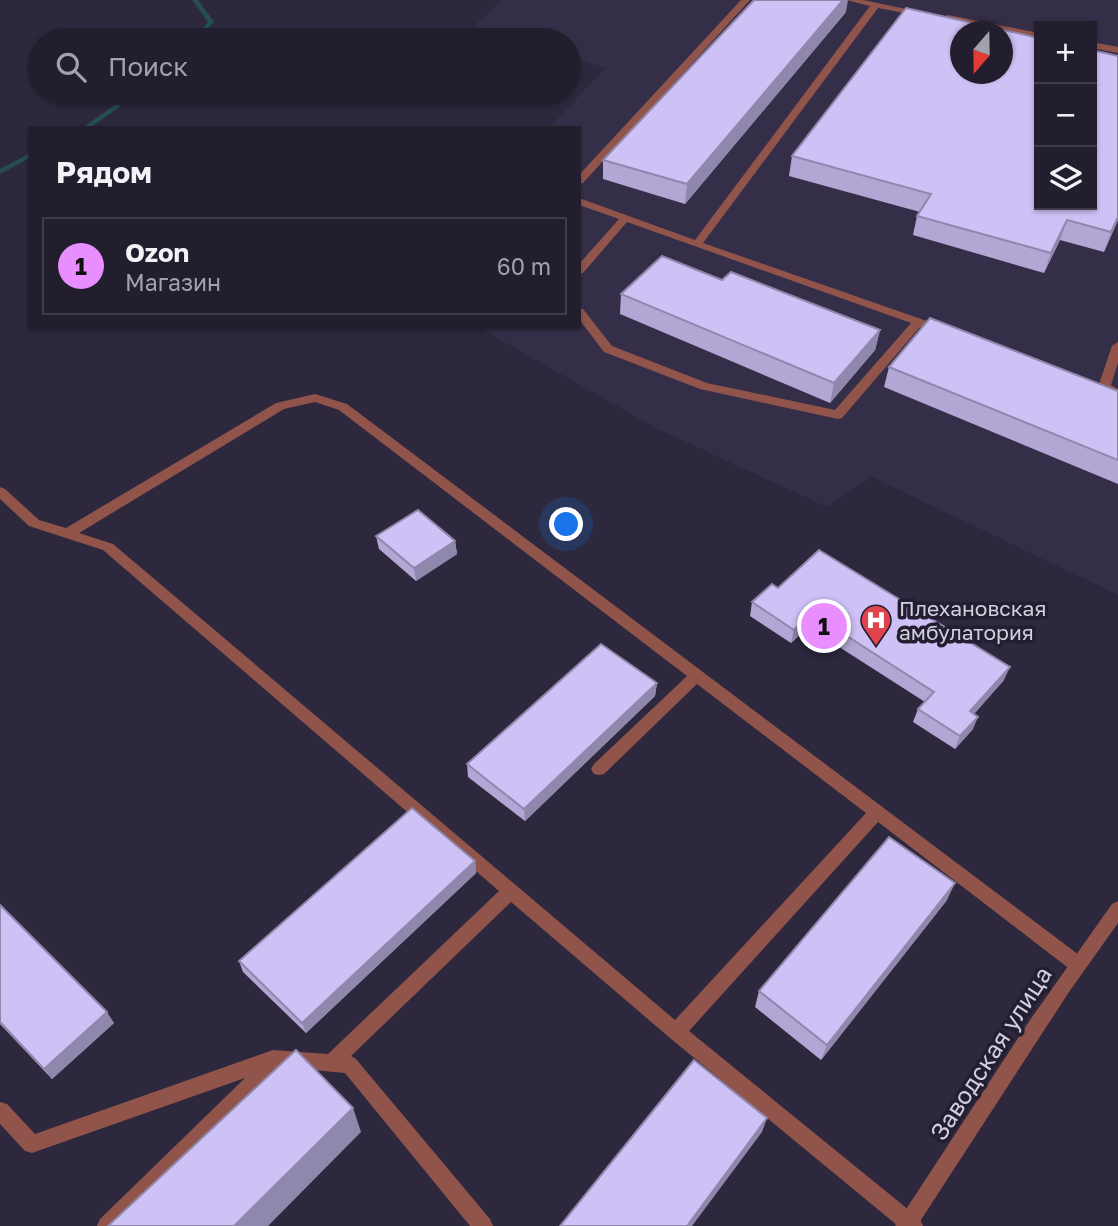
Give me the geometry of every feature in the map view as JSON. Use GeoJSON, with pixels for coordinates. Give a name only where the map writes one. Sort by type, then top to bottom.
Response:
{"type":"FeatureCollection","features":[{"type":"Feature","properties":{"kind":"street"},"geometry":{"type":"LineString","coordinates":[[581,179],[746,0]]}},
{"type":"Feature","properties":{"kind":"street"},"geometry":{"type":"LineString","coordinates":[[850,0],[1034,35]]}},
{"type":"Feature","properties":{"kind":"street"},"geometry":{"type":"LineString","coordinates":[[696,244],[876,5]]}},
{"type":"Feature","properties":{"kind":"street"},"geometry":{"type":"LineString","coordinates":[[1097,47],[1118,50]]}},
{"type":"Feature","properties":{"kind":"street"},"geometry":{"type":"LineString","coordinates":[[581,202],[955,335]]}},
{"type":"Feature","properties":{"kind":"street"},"geometry":{"type":"LineString","coordinates":[[581,269],[625,218]]}},
{"type":"Feature","properties":{"kind":"street"},"geometry":{"type":"LineString","coordinates":[[581,314],[608,349],[704,386],[838,415],[918,322]]}},
{"type":"Feature","properties":{"kind":"street"},"geometry":{"type":"LineString","coordinates":[[1118,346],[1098,385],[1118,394]]}},
{"type":"Feature","properties":{"kind":"street"},"geometry":{"type":"LineString","coordinates":[[67,534],[280,406],[315,398],[343,407],[1077,964]]}},
{"type":"Feature","properties":{"kind":"street"},"geometry":{"type":"LineString","coordinates":[[0,492],[34,523],[108,547],[676,1032],[909,1225]]}},
{"type":"Feature","properties":{"kind":"street"},"geometry":{"type":"LineString","coordinates":[[599,769],[697,675]]}},
{"type":"Feature","properties":{"kind":"street"},"geometry":{"type":"LineString","coordinates":[[676,1032],[878,811]]}},
{"type":"Feature","properties":{"kind":"street"},"geometry":{"type":"LineString","coordinates":[[331,1063],[511,891]]}},
{"type":"Feature","properties":{"kind":"street","name":"Заводская улица"},"geometry":{"type":"LineString","coordinates":[[909,1225],[1077,964],[1118,909]]}},
{"type":"Feature","properties":{"kind":"street"},"geometry":{"type":"LineString","coordinates":[[107,1226],[278,1058]]}},
{"type":"Feature","properties":{"kind":"street"},"geometry":{"type":"LineString","coordinates":[[0,1111],[32,1144],[278,1058],[350,1065],[483,1226]]}},
{"type":"Feature","properties":{"kind":"shaded area"},"geometry":{"type":"Polygon","coordinates":[[[502,0],[1118,0],[1118,595],[872,477],[827,507],[656,428],[482,329],[581,329],[581,126],[551,126],[570,105],[581,105],[581,94],[605,68],[581,60],[581,28],[474,26],[502,0]]]}},
{"type":"Feature","properties":{"kind":"building"},"geometry":{"type":"Polygon","coordinates":[[[754,0],[843,0],[687,184],[603,160],[754,0]]]}},
{"type":"Feature","properties":{"kind":"building"},"geometry":{"type":"Polygon","coordinates":[[[906,8],[964,21],[950,21],[950,84],[1013,84],[1013,32],[1034,37],[1034,210],[1097,210],[1097,51],[1118,56],[1118,217],[1111,232],[1067,220],[1051,253],[917,216],[931,194],[792,156],[906,8]]]}},
{"type":"Feature","properties":{"kind":"building"},"geometry":{"type":"Polygon","coordinates":[[[662,256],[722,280],[731,272],[880,330],[834,383],[621,294],[662,256]]]}},
{"type":"Feature","properties":{"kind":"building"},"geometry":{"type":"Polygon","coordinates":[[[930,318],[1118,391],[1118,460],[889,367],[930,318]]]}},
{"type":"Feature","properties":{"kind":"building"},"geometry":{"type":"Polygon","coordinates":[[[418,510],[455,541],[414,568],[376,536],[418,510]]]}},
{"type":"Feature","properties":{"kind":"building"},"geometry":{"type":"Polygon","coordinates":[[[819,550],[1010,667],[970,711],[978,717],[960,736],[918,709],[934,692],[811,613],[794,630],[752,602],[772,584],[778,588],[819,550]]]}},
{"type":"Feature","properties":{"kind":"building"},"geometry":{"type":"Polygon","coordinates":[[[601,644],[657,683],[524,809],[467,764],[601,644]]]}},
{"type":"Feature","properties":{"kind":"building"},"geometry":{"type":"Polygon","coordinates":[[[412,808],[475,861],[302,1023],[239,961],[412,808]]]}},
{"type":"Feature","properties":{"kind":"building"},"geometry":{"type":"Polygon","coordinates":[[[889,837],[955,883],[827,1045],[759,991],[889,837]]]}},
{"type":"Feature","properties":{"kind":"building"},"geometry":{"type":"Polygon","coordinates":[[[0,905],[107,1012],[44,1069],[0,1022],[0,905]]]}},
{"type":"Feature","properties":{"kind":"building"},"geometry":{"type":"Polygon","coordinates":[[[296,1050],[353,1108],[234,1226],[108,1226],[296,1050]]]}},
{"type":"Feature","properties":{"kind":"building"},"geometry":{"type":"Polygon","coordinates":[[[694,1060],[767,1118],[687,1226],[560,1226],[694,1060]]]}},
{"type":"Feature","properties":{"kind":"waterway"},"geometry":{"type":"LineString","coordinates":[[195,0],[211,22],[206,28]]}},
{"type":"Feature","properties":{"kind":"waterway"},"geometry":{"type":"LineString","coordinates":[[88,126],[119,105]]}},
{"type":"Feature","properties":{"kind":"waterway"},"geometry":{"type":"LineString","coordinates":[[0,172],[28,156]]}},
{"type":"Feature","properties":{"kind":"place","name":"Ozon"},"geometry":{"type":"Point","coordinates":[824,626]}},
{"type":"Feature","properties":{"kind":"place","name":"Плехановская амбулатория"},"geometry":{"type":"Point","coordinates":[876,647]}}]}
